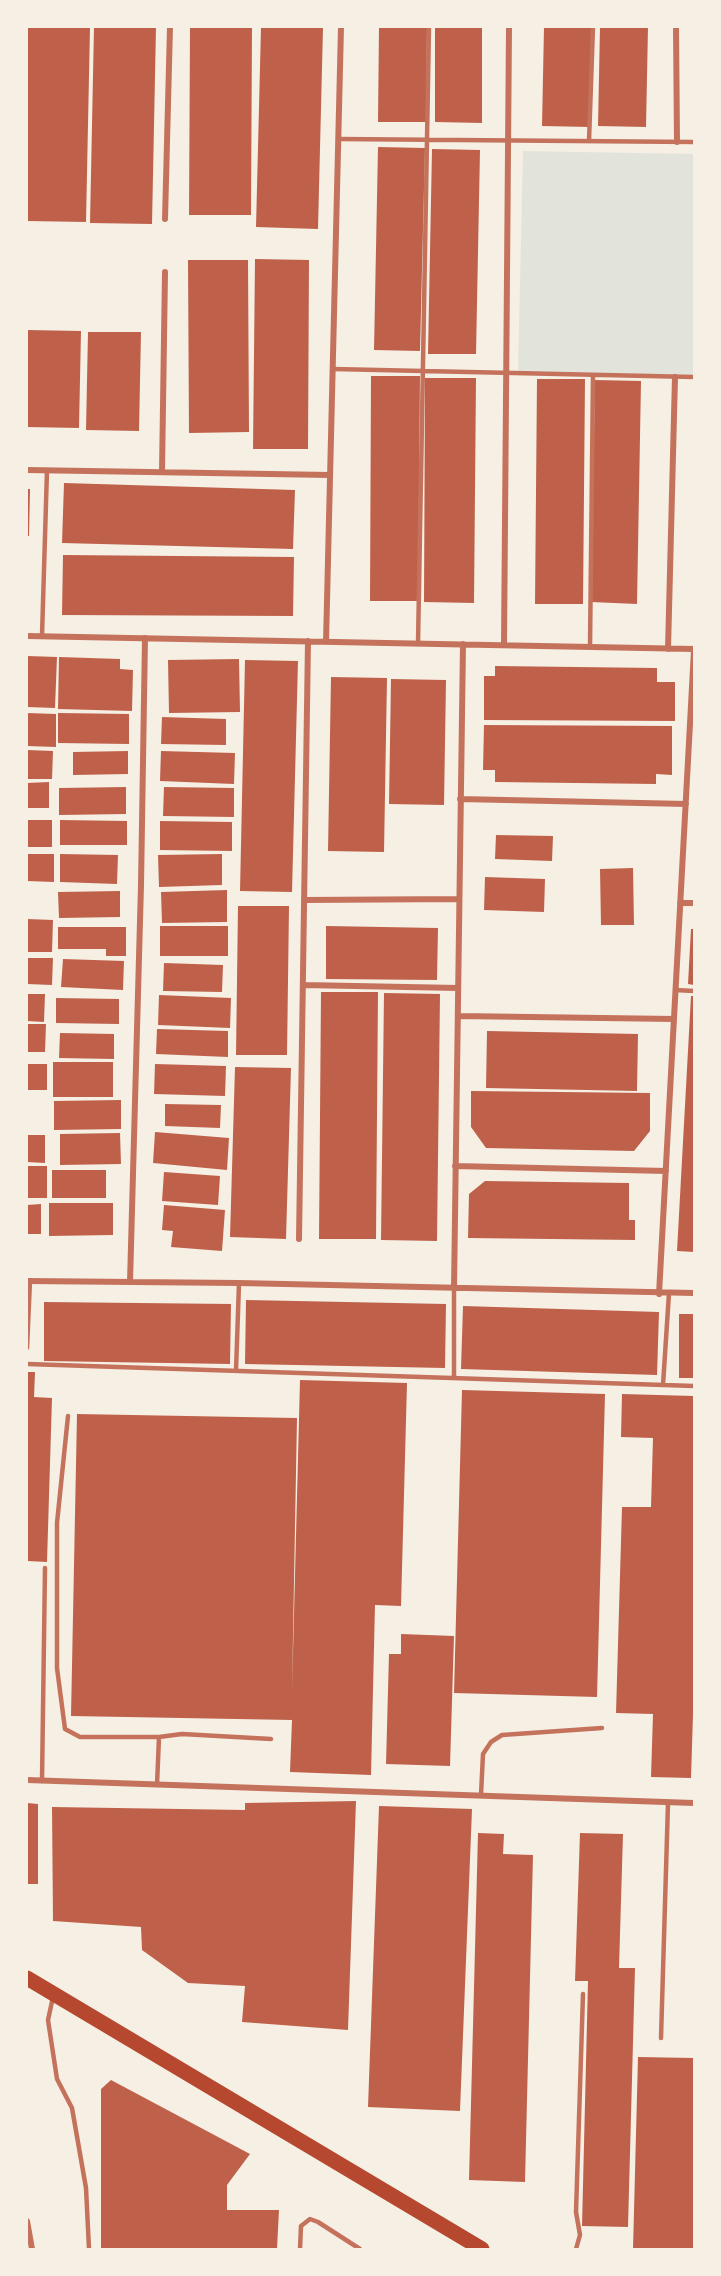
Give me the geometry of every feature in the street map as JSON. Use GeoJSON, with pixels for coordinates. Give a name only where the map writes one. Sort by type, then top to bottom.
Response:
{"type":"FeatureCollection","features":[{"type":"Feature","properties":{"kind":"main road"},"geometry":{"type":"LineString","coordinates":[[27,1978],[482,2249]]}},
{"type":"Feature","properties":{"kind":"street"},"geometry":{"type":"LineString","coordinates":[[165,219],[170,27]]}},
{"type":"Feature","properties":{"kind":"street"},"geometry":{"type":"LineString","coordinates":[[326,642],[341,27]]}},
{"type":"Feature","properties":{"kind":"street"},"geometry":{"type":"LineString","coordinates":[[504,645],[509,27]]}},
{"type":"Feature","properties":{"kind":"street"},"geometry":{"type":"LineString","coordinates":[[676,27],[677,142]]}},
{"type":"Feature","properties":{"kind":"street"},"geometry":{"type":"LineString","coordinates":[[162,472],[165,272]]}},
{"type":"Feature","properties":{"kind":"street"},"geometry":{"type":"LineString","coordinates":[[668,649],[675,377]]}},
{"type":"Feature","properties":{"kind":"street"},"geometry":{"type":"LineString","coordinates":[[27,470],[330,475]]}},
{"type":"Feature","properties":{"kind":"street"},"geometry":{"type":"LineString","coordinates":[[27,636],[694,649],[659,1294]]}},
{"type":"Feature","properties":{"kind":"street"},"geometry":{"type":"LineString","coordinates":[[130,1282],[145,638]]}},
{"type":"Feature","properties":{"kind":"street"},"geometry":{"type":"LineString","coordinates":[[299,1239],[308,641]]}},
{"type":"Feature","properties":{"kind":"street"},"geometry":{"type":"LineString","coordinates":[[453,1288],[463,644]]}},
{"type":"Feature","properties":{"kind":"street"},"geometry":{"type":"LineString","coordinates":[[460,800],[686,804]]}},
{"type":"Feature","properties":{"kind":"street"},"geometry":{"type":"LineString","coordinates":[[304,900],[458,899]]}},
{"type":"Feature","properties":{"kind":"street"},"geometry":{"type":"LineString","coordinates":[[680,903],[694,903]]}},
{"type":"Feature","properties":{"kind":"street"},"geometry":{"type":"LineString","coordinates":[[303,985],[458,988]]}},
{"type":"Feature","properties":{"kind":"street"},"geometry":{"type":"LineString","coordinates":[[458,1016],[674,1019]]}},
{"type":"Feature","properties":{"kind":"street"},"geometry":{"type":"LineString","coordinates":[[455,1166],[666,1171]]}},
{"type":"Feature","properties":{"kind":"street"},"geometry":{"type":"LineString","coordinates":[[29,1281],[694,1293]]}},
{"type":"Feature","properties":{"kind":"street"},"geometry":{"type":"LineString","coordinates":[[27,1780],[694,1803]]}},
{"type":"Feature","properties":{"kind":"street"},"geometry":{"type":"LineString","coordinates":[[27,2221],[32,2249]]}},
{"type":"Feature","properties":{"kind":"lane"},"geometry":{"type":"LineString","coordinates":[[418,644],[429,27]]}},
{"type":"Feature","properties":{"kind":"lane"},"geometry":{"type":"LineString","coordinates":[[589,141],[593,27]]}},
{"type":"Feature","properties":{"kind":"lane"},"geometry":{"type":"LineString","coordinates":[[339,139],[694,142]]}},
{"type":"Feature","properties":{"kind":"lane"},"geometry":{"type":"LineString","coordinates":[[333,369],[694,377]]}},
{"type":"Feature","properties":{"kind":"lane"},"geometry":{"type":"LineString","coordinates":[[590,647],[593,375]]}},
{"type":"Feature","properties":{"kind":"lane"},"geometry":{"type":"LineString","coordinates":[[42,636],[47,470]]}},
{"type":"Feature","properties":{"kind":"lane"},"geometry":{"type":"LineString","coordinates":[[675,990],[694,991]]}},
{"type":"Feature","properties":{"kind":"lane"},"geometry":{"type":"LineString","coordinates":[[27,1348],[29,1281]]}},
{"type":"Feature","properties":{"kind":"lane"},"geometry":{"type":"LineString","coordinates":[[236,1371],[239,1283]]}},
{"type":"Feature","properties":{"kind":"lane"},"geometry":{"type":"LineString","coordinates":[[453,1288],[454,1378]]}},
{"type":"Feature","properties":{"kind":"lane"},"geometry":{"type":"LineString","coordinates":[[663,1385],[669,1293]]}},
{"type":"Feature","properties":{"kind":"lane"},"geometry":{"type":"LineString","coordinates":[[27,1364],[694,1386]]}},
{"type":"Feature","properties":{"kind":"lane"},"geometry":{"type":"LineString","coordinates":[[68,1416],[57,1523],[57,1668],[65,1729],[80,1737],[159,1737],[182,1734],[270,1739]]}},
{"type":"Feature","properties":{"kind":"lane"},"geometry":{"type":"LineString","coordinates":[[42,1780],[45,1568]]}},
{"type":"Feature","properties":{"kind":"lane"},"geometry":{"type":"LineString","coordinates":[[481,1796],[483,1754],[491,1742],[502,1735],[602,1728]]}},
{"type":"Feature","properties":{"kind":"lane"},"geometry":{"type":"LineString","coordinates":[[157,1785],[159,1737]]}},
{"type":"Feature","properties":{"kind":"lane"},"geometry":{"type":"LineString","coordinates":[[661,2038],[668,1803]]}},
{"type":"Feature","properties":{"kind":"lane"},"geometry":{"type":"LineString","coordinates":[[53,1994],[48,2020],[57,2079],[72,2108],[86,2188],[89,2249]]}},
{"type":"Feature","properties":{"kind":"lane"},"geometry":{"type":"LineString","coordinates":[[576,2249],[580,2235],[576,2212],[583,1994]]}},
{"type":"Feature","properties":{"kind":"lane"},"geometry":{"type":"LineString","coordinates":[[300,2249],[302,2226],[310,2220],[318,2222],[360,2249]]}},
{"type":"Feature","properties":{"kind":"shaded area"},"geometry":{"type":"Polygon","coordinates":[[[523,151],[694,154],[694,375],[518,372],[523,151]]]}},
{"type":"Feature","properties":{"kind":"building"},"geometry":{"type":"Polygon","coordinates":[[[27,27],[90,27],[86,222],[27,221],[27,27]]]}},
{"type":"Feature","properties":{"kind":"building"},"geometry":{"type":"Polygon","coordinates":[[[94,27],[156,27],[152,224],[90,223],[94,27]]]}},
{"type":"Feature","properties":{"kind":"building"},"geometry":{"type":"Polygon","coordinates":[[[190,27],[252,27],[251,215],[189,215],[190,27]]]}},
{"type":"Feature","properties":{"kind":"building"},"geometry":{"type":"Polygon","coordinates":[[[261,27],[323,27],[318,229],[256,227],[261,27]]]}},
{"type":"Feature","properties":{"kind":"building"},"geometry":{"type":"Polygon","coordinates":[[[379,27],[427,27],[426,122],[378,122],[379,27]]]}},
{"type":"Feature","properties":{"kind":"building"},"geometry":{"type":"Polygon","coordinates":[[[435,27],[482,27],[482,123],[435,122],[435,27]]]}},
{"type":"Feature","properties":{"kind":"building"},"geometry":{"type":"Polygon","coordinates":[[[544,27],[593,27],[590,127],[542,126],[544,27]]]}},
{"type":"Feature","properties":{"kind":"building"},"geometry":{"type":"Polygon","coordinates":[[[600,27],[648,27],[646,127],[598,126],[600,27]]]}},
{"type":"Feature","properties":{"kind":"building"},"geometry":{"type":"Polygon","coordinates":[[[378,147],[425,148],[420,351],[374,350],[378,147]]]}},
{"type":"Feature","properties":{"kind":"building"},"geometry":{"type":"Polygon","coordinates":[[[432,149],[480,150],[476,354],[428,354],[432,149]]]}},
{"type":"Feature","properties":{"kind":"building"},"geometry":{"type":"Polygon","coordinates":[[[255,259],[309,260],[308,449],[253,449],[255,259]]]}},
{"type":"Feature","properties":{"kind":"building"},"geometry":{"type":"Polygon","coordinates":[[[188,260],[248,260],[249,432],[189,433],[188,260]]]}},
{"type":"Feature","properties":{"kind":"building"},"geometry":{"type":"Polygon","coordinates":[[[27,330],[81,331],[79,428],[27,427],[27,330]]]}},
{"type":"Feature","properties":{"kind":"building"},"geometry":{"type":"Polygon","coordinates":[[[88,332],[141,332],[139,431],[86,430],[88,332]]]}},
{"type":"Feature","properties":{"kind":"building"},"geometry":{"type":"Polygon","coordinates":[[[371,376],[420,376],[418,601],[370,601],[371,376]]]}},
{"type":"Feature","properties":{"kind":"building"},"geometry":{"type":"Polygon","coordinates":[[[425,378],[476,378],[474,603],[424,602],[425,378]]]}},
{"type":"Feature","properties":{"kind":"building"},"geometry":{"type":"Polygon","coordinates":[[[537,379],[585,379],[583,604],[535,604],[537,379]]]}},
{"type":"Feature","properties":{"kind":"building"},"geometry":{"type":"Polygon","coordinates":[[[595,380],[641,381],[637,604],[591,602],[595,380]]]}},
{"type":"Feature","properties":{"kind":"building"},"geometry":{"type":"Polygon","coordinates":[[[64,483],[295,490],[293,549],[62,543],[64,483]]]}},
{"type":"Feature","properties":{"kind":"building"},"geometry":{"type":"Polygon","coordinates":[[[27,489],[30,489],[29,536],[27,536],[27,489]]]}},
{"type":"Feature","properties":{"kind":"building"},"geometry":{"type":"Polygon","coordinates":[[[63,555],[294,557],[293,616],[62,615],[63,555]]]}},
{"type":"Feature","properties":{"kind":"building"},"geometry":{"type":"Polygon","coordinates":[[[27,656],[57,657],[55,708],[27,707],[27,656]]]}},
{"type":"Feature","properties":{"kind":"building"},"geometry":{"type":"Polygon","coordinates":[[[59,657],[120,659],[120,669],[133,670],[132,711],[58,709],[59,657]]]}},
{"type":"Feature","properties":{"kind":"building"},"geometry":{"type":"Polygon","coordinates":[[[239,659],[240,712],[169,713],[168,660],[239,659]]]}},
{"type":"Feature","properties":{"kind":"building"},"geometry":{"type":"Polygon","coordinates":[[[245,660],[298,661],[292,892],[240,891],[245,660]]]}},
{"type":"Feature","properties":{"kind":"building"},"geometry":{"type":"Polygon","coordinates":[[[495,666],[657,668],[657,682],[675,682],[675,721],[484,720],[484,676],[495,676],[495,666]]]}},
{"type":"Feature","properties":{"kind":"building"},"geometry":{"type":"Polygon","coordinates":[[[331,677],[387,678],[384,852],[328,851],[331,677]]]}},
{"type":"Feature","properties":{"kind":"building"},"geometry":{"type":"Polygon","coordinates":[[[391,679],[446,680],[444,805],[389,804],[391,679]]]}},
{"type":"Feature","properties":{"kind":"building"},"geometry":{"type":"Polygon","coordinates":[[[27,713],[56,714],[56,747],[27,746],[27,713]]]}},
{"type":"Feature","properties":{"kind":"building"},"geometry":{"type":"Polygon","coordinates":[[[58,713],[129,714],[129,744],[58,743],[58,713]]]}},
{"type":"Feature","properties":{"kind":"building"},"geometry":{"type":"Polygon","coordinates":[[[162,717],[226,719],[226,745],[161,744],[162,717]]]}},
{"type":"Feature","properties":{"kind":"building"},"geometry":{"type":"Polygon","coordinates":[[[484,725],[672,726],[672,775],[656,774],[656,784],[495,782],[495,770],[483,770],[484,725]]]}},
{"type":"Feature","properties":{"kind":"building"},"geometry":{"type":"Polygon","coordinates":[[[27,750],[53,751],[52,779],[27,779],[27,750]]]}},
{"type":"Feature","properties":{"kind":"building"},"geometry":{"type":"Polygon","coordinates":[[[128,751],[128,774],[73,775],[73,752],[128,751]]]}},
{"type":"Feature","properties":{"kind":"building"},"geometry":{"type":"Polygon","coordinates":[[[161,751],[235,753],[234,784],[160,781],[161,751]]]}},
{"type":"Feature","properties":{"kind":"building"},"geometry":{"type":"Polygon","coordinates":[[[49,782],[49,808],[27,808],[27,783],[49,782]]]}},
{"type":"Feature","properties":{"kind":"building"},"geometry":{"type":"Polygon","coordinates":[[[126,787],[126,814],[59,815],[59,788],[126,787]]]}},
{"type":"Feature","properties":{"kind":"building"},"geometry":{"type":"Polygon","coordinates":[[[164,787],[234,788],[234,817],[163,816],[164,787]]]}},
{"type":"Feature","properties":{"kind":"building"},"geometry":{"type":"Polygon","coordinates":[[[27,820],[52,820],[52,847],[27,847],[27,820]]]}},
{"type":"Feature","properties":{"kind":"building"},"geometry":{"type":"Polygon","coordinates":[[[60,820],[127,821],[127,845],[60,845],[60,820]]]}},
{"type":"Feature","properties":{"kind":"building"},"geometry":{"type":"Polygon","coordinates":[[[160,821],[232,822],[232,851],[160,850],[160,821]]]}},
{"type":"Feature","properties":{"kind":"building"},"geometry":{"type":"Polygon","coordinates":[[[496,835],[553,836],[552,861],[495,859],[496,835]]]}},
{"type":"Feature","properties":{"kind":"building"},"geometry":{"type":"Polygon","coordinates":[[[27,854],[54,854],[54,882],[27,881],[27,854]]]}},
{"type":"Feature","properties":{"kind":"building"},"geometry":{"type":"Polygon","coordinates":[[[60,854],[118,855],[117,884],[60,882],[60,854]]]}},
{"type":"Feature","properties":{"kind":"building"},"geometry":{"type":"Polygon","coordinates":[[[222,854],[222,885],[159,887],[158,855],[222,854]]]}},
{"type":"Feature","properties":{"kind":"building"},"geometry":{"type":"Polygon","coordinates":[[[633,868],[634,925],[601,925],[600,869],[633,868]]]}},
{"type":"Feature","properties":{"kind":"building"},"geometry":{"type":"Polygon","coordinates":[[[485,877],[545,879],[544,912],[484,910],[485,877]]]}},
{"type":"Feature","properties":{"kind":"building"},"geometry":{"type":"Polygon","coordinates":[[[227,890],[227,922],[162,923],[161,892],[227,890]]]}},
{"type":"Feature","properties":{"kind":"building"},"geometry":{"type":"Polygon","coordinates":[[[120,891],[120,917],[59,918],[58,892],[120,891]]]}},
{"type":"Feature","properties":{"kind":"building"},"geometry":{"type":"Polygon","coordinates":[[[238,906],[289,906],[287,1055],[236,1055],[238,906]]]}},
{"type":"Feature","properties":{"kind":"building"},"geometry":{"type":"Polygon","coordinates":[[[27,919],[53,920],[52,952],[27,952],[27,919]]]}},
{"type":"Feature","properties":{"kind":"building"},"geometry":{"type":"Polygon","coordinates":[[[160,926],[228,926],[228,956],[160,956],[160,926]]]}},
{"type":"Feature","properties":{"kind":"building"},"geometry":{"type":"Polygon","coordinates":[[[326,926],[438,928],[437,980],[326,979],[326,926]]]}},
{"type":"Feature","properties":{"kind":"building"},"geometry":{"type":"Polygon","coordinates":[[[58,927],[126,927],[126,956],[106,956],[106,949],[58,949],[58,927]]]}},
{"type":"Feature","properties":{"kind":"building"},"geometry":{"type":"Polygon","coordinates":[[[691,929],[694,929],[694,985],[688,984],[691,929]]]}},
{"type":"Feature","properties":{"kind":"building"},"geometry":{"type":"Polygon","coordinates":[[[27,958],[53,958],[52,985],[27,984],[27,958]]]}},
{"type":"Feature","properties":{"kind":"building"},"geometry":{"type":"Polygon","coordinates":[[[63,959],[124,961],[123,990],[61,987],[63,959]]]}},
{"type":"Feature","properties":{"kind":"building"},"geometry":{"type":"Polygon","coordinates":[[[164,963],[223,965],[222,992],[163,991],[164,963]]]}},
{"type":"Feature","properties":{"kind":"building"},"geometry":{"type":"Polygon","coordinates":[[[321,992],[378,992],[376,1239],[319,1239],[321,992]]]}},
{"type":"Feature","properties":{"kind":"building"},"geometry":{"type":"Polygon","coordinates":[[[384,993],[440,994],[437,1241],[381,1240],[384,993]]]}},
{"type":"Feature","properties":{"kind":"building"},"geometry":{"type":"Polygon","coordinates":[[[27,994],[45,994],[44,1022],[27,1021],[27,994]]]}},
{"type":"Feature","properties":{"kind":"building"},"geometry":{"type":"Polygon","coordinates":[[[159,995],[231,998],[230,1028],[158,1025],[159,995]]]}},
{"type":"Feature","properties":{"kind":"building"},"geometry":{"type":"Polygon","coordinates":[[[691,996],[694,996],[694,1252],[677,1251],[691,996]]]}},
{"type":"Feature","properties":{"kind":"building"},"geometry":{"type":"Polygon","coordinates":[[[56,998],[119,999],[119,1024],[56,1023],[56,998]]]}},
{"type":"Feature","properties":{"kind":"building"},"geometry":{"type":"Polygon","coordinates":[[[27,1024],[46,1024],[45,1052],[27,1052],[27,1024]]]}},
{"type":"Feature","properties":{"kind":"building"},"geometry":{"type":"Polygon","coordinates":[[[157,1029],[228,1031],[228,1057],[156,1054],[157,1029]]]}},
{"type":"Feature","properties":{"kind":"building"},"geometry":{"type":"Polygon","coordinates":[[[487,1031],[638,1034],[637,1091],[486,1088],[487,1031]]]}},
{"type":"Feature","properties":{"kind":"building"},"geometry":{"type":"Polygon","coordinates":[[[60,1033],[114,1034],[114,1059],[59,1058],[60,1033]]]}},
{"type":"Feature","properties":{"kind":"building"},"geometry":{"type":"Polygon","coordinates":[[[53,1062],[113,1062],[113,1097],[53,1097],[53,1062]]]}},
{"type":"Feature","properties":{"kind":"building"},"geometry":{"type":"Polygon","coordinates":[[[27,1064],[47,1064],[47,1090],[27,1090],[27,1064]]]}},
{"type":"Feature","properties":{"kind":"building"},"geometry":{"type":"Polygon","coordinates":[[[155,1064],[226,1066],[225,1096],[154,1094],[155,1064]]]}},
{"type":"Feature","properties":{"kind":"building"},"geometry":{"type":"Polygon","coordinates":[[[235,1067],[291,1068],[286,1239],[230,1237],[235,1067]]]}},
{"type":"Feature","properties":{"kind":"building"},"geometry":{"type":"Polygon","coordinates":[[[471,1091],[650,1093],[650,1131],[634,1151],[486,1148],[471,1127],[471,1091]]]}},
{"type":"Feature","properties":{"kind":"building"},"geometry":{"type":"Polygon","coordinates":[[[121,1100],[121,1129],[54,1130],[54,1101],[121,1100]]]}},
{"type":"Feature","properties":{"kind":"building"},"geometry":{"type":"Polygon","coordinates":[[[165,1104],[221,1105],[220,1128],[165,1126],[165,1104]]]}},
{"type":"Feature","properties":{"kind":"building"},"geometry":{"type":"Polygon","coordinates":[[[155,1132],[229,1138],[227,1170],[153,1163],[155,1132]]]}},
{"type":"Feature","properties":{"kind":"building"},"geometry":{"type":"Polygon","coordinates":[[[120,1133],[121,1164],[60,1165],[60,1134],[120,1133]]]}},
{"type":"Feature","properties":{"kind":"building"},"geometry":{"type":"Polygon","coordinates":[[[27,1135],[45,1135],[45,1163],[27,1162],[27,1135]]]}},
{"type":"Feature","properties":{"kind":"building"},"geometry":{"type":"Polygon","coordinates":[[[27,1166],[47,1166],[47,1198],[27,1198],[27,1166]]]}},
{"type":"Feature","properties":{"kind":"building"},"geometry":{"type":"Polygon","coordinates":[[[52,1170],[106,1170],[106,1198],[52,1198],[52,1170]]]}},
{"type":"Feature","properties":{"kind":"building"},"geometry":{"type":"Polygon","coordinates":[[[164,1172],[220,1176],[218,1205],[162,1201],[164,1172]]]}},
{"type":"Feature","properties":{"kind":"building"},"geometry":{"type":"Polygon","coordinates":[[[485,1181],[629,1183],[629,1220],[635,1220],[635,1240],[468,1238],[469,1194],[485,1181]]]}},
{"type":"Feature","properties":{"kind":"building"},"geometry":{"type":"Polygon","coordinates":[[[49,1203],[113,1203],[113,1235],[49,1236],[49,1203]]]}},
{"type":"Feature","properties":{"kind":"building"},"geometry":{"type":"Polygon","coordinates":[[[41,1204],[41,1234],[27,1234],[27,1205],[41,1204]]]}},
{"type":"Feature","properties":{"kind":"building"},"geometry":{"type":"Polygon","coordinates":[[[164,1205],[225,1210],[222,1251],[171,1247],[173,1231],[162,1230],[164,1205]]]}},
{"type":"Feature","properties":{"kind":"building"},"geometry":{"type":"Polygon","coordinates":[[[246,1300],[446,1304],[445,1368],[245,1364],[246,1300]]]}},
{"type":"Feature","properties":{"kind":"building"},"geometry":{"type":"Polygon","coordinates":[[[44,1302],[231,1304],[230,1364],[44,1361],[44,1302]]]}},
{"type":"Feature","properties":{"kind":"building"},"geometry":{"type":"Polygon","coordinates":[[[463,1306],[659,1312],[657,1375],[461,1369],[463,1306]]]}},
{"type":"Feature","properties":{"kind":"building"},"geometry":{"type":"Polygon","coordinates":[[[679,1314],[694,1314],[694,1378],[679,1378],[679,1314]]]}},
{"type":"Feature","properties":{"kind":"building"},"geometry":{"type":"Polygon","coordinates":[[[27,1372],[35,1372],[34,1397],[52,1398],[47,1562],[27,1561],[27,1372]]]}},
{"type":"Feature","properties":{"kind":"building"},"geometry":{"type":"Polygon","coordinates":[[[300,1380],[407,1383],[401,1606],[375,1605],[371,1775],[290,1772],[292,1720],[71,1716],[77,1414],[297,1418],[292,1691],[300,1380]]]}},
{"type":"Feature","properties":{"kind":"building"},"geometry":{"type":"Polygon","coordinates":[[[462,1390],[605,1394],[597,1697],[454,1693],[462,1390]]]}},
{"type":"Feature","properties":{"kind":"building"},"geometry":{"type":"Polygon","coordinates":[[[622,1394],[694,1396],[694,1683],[691,1778],[651,1777],[653,1714],[616,1713],[622,1507],[651,1507],[653,1438],[621,1437],[622,1394]]]}},
{"type":"Feature","properties":{"kind":"building"},"geometry":{"type":"Polygon","coordinates":[[[401,1634],[454,1636],[450,1766],[386,1764],[389,1654],[401,1654],[401,1634]]]}},
{"type":"Feature","properties":{"kind":"building"},"geometry":{"type":"Polygon","coordinates":[[[356,1801],[348,2030],[242,2022],[245,1986],[188,1983],[142,1950],[141,1927],[53,1921],[52,1807],[245,1810],[245,1803],[356,1801]]]}},
{"type":"Feature","properties":{"kind":"building"},"geometry":{"type":"Polygon","coordinates":[[[27,1803],[38,1804],[38,1884],[27,1884],[27,1803]]]}},
{"type":"Feature","properties":{"kind":"building"},"geometry":{"type":"Polygon","coordinates":[[[379,1806],[472,1809],[460,2111],[368,2107],[379,1806]]]}},
{"type":"Feature","properties":{"kind":"building"},"geometry":{"type":"Polygon","coordinates":[[[478,1833],[504,1834],[503,1854],[533,1855],[525,2182],[469,2180],[478,1833]]]}},
{"type":"Feature","properties":{"kind":"building"},"geometry":{"type":"Polygon","coordinates":[[[580,1833],[623,1834],[619,1968],[635,1968],[628,2227],[582,2226],[588,1981],[575,1981],[580,1833]]]}},
{"type":"Feature","properties":{"kind":"building"},"geometry":{"type":"Polygon","coordinates":[[[638,2057],[694,2058],[694,2249],[633,2249],[638,2057]]]}},
{"type":"Feature","properties":{"kind":"building"},"geometry":{"type":"Polygon","coordinates":[[[111,2080],[250,2154],[227,2185],[227,2210],[279,2210],[277,2249],[101,2249],[101,2089],[111,2080]]]}}]}
